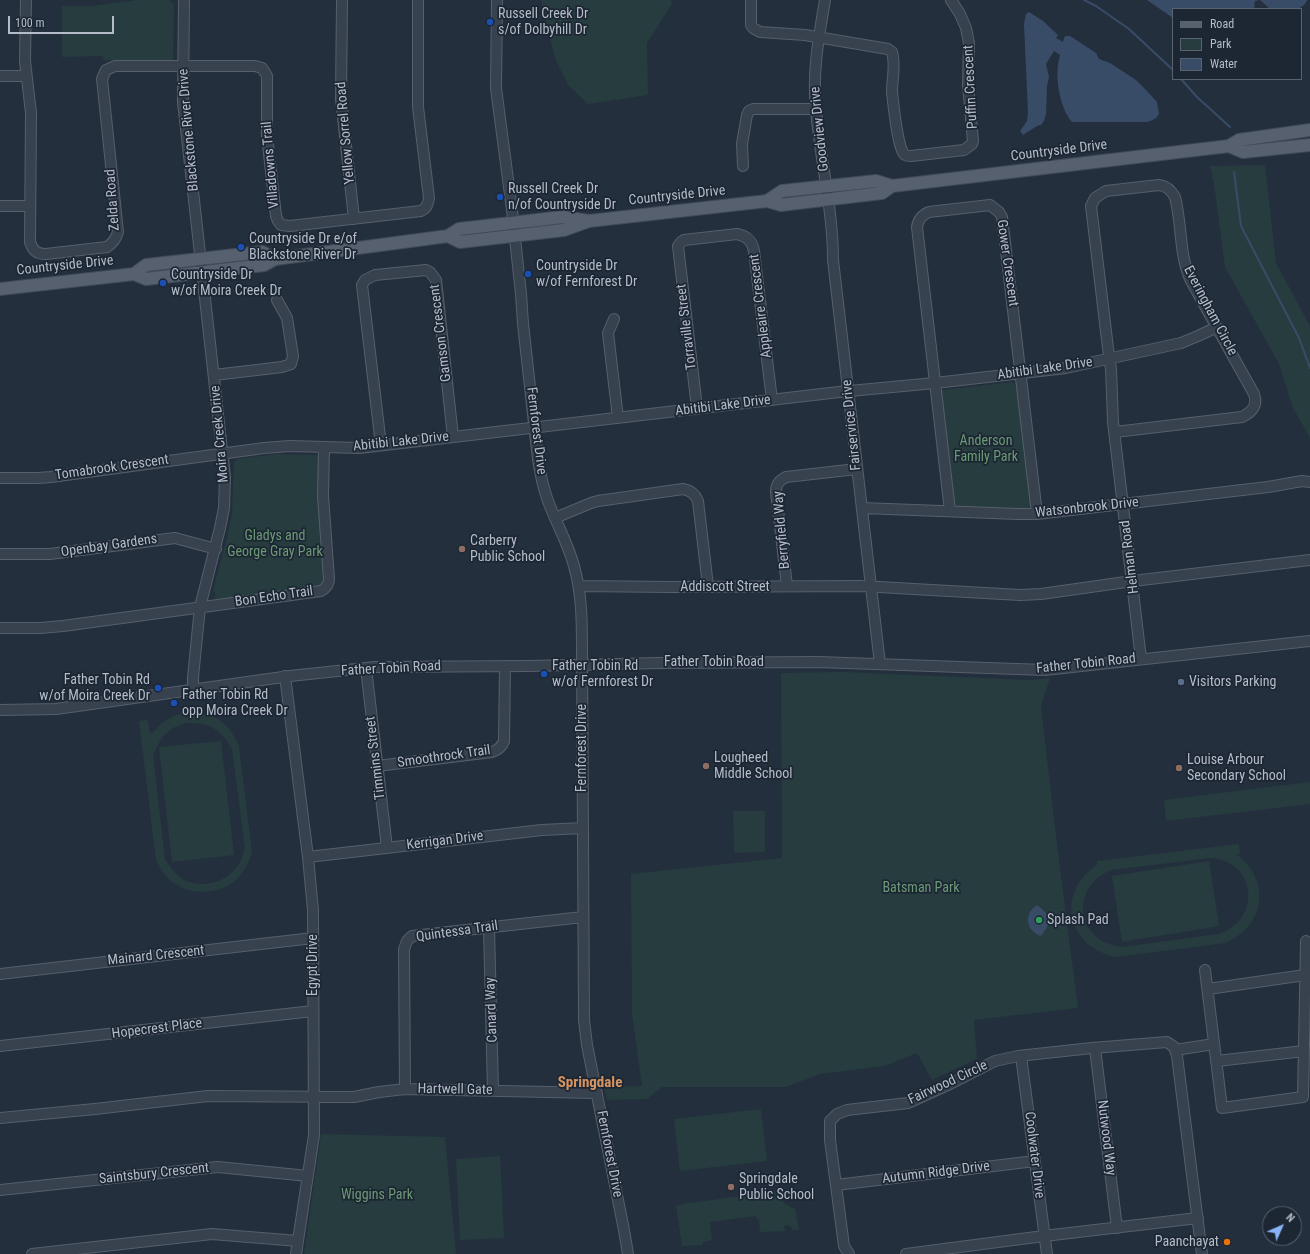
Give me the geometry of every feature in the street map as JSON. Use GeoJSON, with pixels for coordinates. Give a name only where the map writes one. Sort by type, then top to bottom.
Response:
{"type":"FeatureCollection","features":[{"type":"Feature","properties":{"kind":"main road","name":"Countryside Drive"},"geometry":{"type":"LineString","coordinates":[[767,201],[782,191],[876,182],[892,186],[1229,146],[1239,140],[1310,130]]}},
{"type":"Feature","properties":{"kind":"main road","name":"Countryside Drive"},"geometry":{"type":"LineString","coordinates":[[1229,146],[1243,152],[1310,145]]}},
{"type":"Feature","properties":{"kind":"main road","name":"Countryside Drive"},"geometry":{"type":"LineString","coordinates":[[448,236],[460,242],[514,236],[564,230],[590,221],[767,201],[781,204],[882,193],[892,186]]}},
{"type":"Feature","properties":{"kind":"main road","name":"Countryside Drive"},"geometry":{"type":"LineString","coordinates":[[0,289],[134,274],[146,278],[264,265],[275,259],[448,236],[459,229],[563,217],[590,221]]}},
{"type":"Feature","properties":{"kind":"main road","name":"Countryside Drive"},"geometry":{"type":"LineString","coordinates":[[134,274],[146,265],[262,252],[275,259]]}},
{"type":"Feature","properties":{"kind":"street","name":"Zelda Road"},"geometry":{"type":"LineString","coordinates":[[26,0],[25,61],[31,113],[30,242],[35,251],[40,254],[107,247],[116,238],[118,232],[102,84],[103,74],[106,70],[115,66],[183,65]]}},
{"type":"Feature","properties":{"kind":"street","name":"Blackstone River Drive"},"geometry":{"type":"LineString","coordinates":[[184,0],[183,102],[203,272]]}},
{"type":"Feature","properties":{"kind":"street","name":"Yellow Sorrel Road"},"geometry":{"type":"LineString","coordinates":[[342,0],[340,99],[354,218]]}},
{"type":"Feature","properties":{"kind":"street","name":"Villadowns Trail"},"geometry":{"type":"LineString","coordinates":[[183,65],[255,66],[262,68],[267,76],[268,144],[276,216],[281,225],[290,226],[421,211],[428,205],[429,198],[417,102],[418,0]]}},
{"type":"Feature","properties":{"kind":"street","name":"Fernforest Drive"},"geometry":{"type":"LineString","coordinates":[[497,0],[496,88],[521,294],[522,324],[534,428],[542,481],[547,499],[570,552],[579,586],[582,616],[584,1020],[587,1045],[628,1254]]}},
{"type":"Feature","properties":{"kind":"street"},"geometry":{"type":"LineString","coordinates":[[751,0],[751,25],[756,30],[765,33],[819,37]]}},
{"type":"Feature","properties":{"kind":"street","name":"Goodview Drive"},"geometry":{"type":"LineString","coordinates":[[825,0],[816,65],[816,110],[827,186]]}},
{"type":"Feature","properties":{"kind":"street","name":"Puffin Crescent"},"geometry":{"type":"LineString","coordinates":[[819,37],[876,46],[888,49],[892,52],[894,62],[893,98],[899,144],[902,153],[905,156],[964,150],[972,144],[973,141],[968,85],[969,43],[966,28],[960,14],[951,0]]}},
{"type":"Feature","properties":{"kind":"street"},"geometry":{"type":"LineString","coordinates":[[0,76],[26,76]]}},
{"type":"Feature","properties":{"kind":"street"},"geometry":{"type":"LineString","coordinates":[[743,166],[742,144],[749,111],[753,109],[816,110]]}},
{"type":"Feature","properties":{"kind":"street","name":"Everingham Circle"},"geometry":{"type":"LineString","coordinates":[[1110,359],[1091,211],[1093,202],[1095,198],[1106,191],[1159,185],[1168,187],[1177,204],[1185,267],[1190,280],[1254,394],[1256,404],[1251,412],[1242,417],[1115,432]]}},
{"type":"Feature","properties":{"kind":"street","name":"Fairservice Drive"},"geometry":{"type":"LineString","coordinates":[[827,186],[833,238],[833,260],[880,664]]}},
{"type":"Feature","properties":{"kind":"street","name":"Gower Crescent"},"geometry":{"type":"LineString","coordinates":[[935,383],[917,227],[923,214],[937,211],[990,205],[999,212],[1002,217],[1020,373]]}},
{"type":"Feature","properties":{"kind":"street"},"geometry":{"type":"LineString","coordinates":[[0,206],[30,206]]}},
{"type":"Feature","properties":{"kind":"street","name":"Appleaire Crescent"},"geometry":{"type":"LineString","coordinates":[[678,246],[684,240],[737,234],[744,236],[751,242],[754,251],[772,400]]}},
{"type":"Feature","properties":{"kind":"street","name":"Torraville Street"},"geometry":{"type":"LineString","coordinates":[[678,246],[697,408]]}},
{"type":"Feature","properties":{"kind":"street","name":"Gamson Crescent"},"geometry":{"type":"LineString","coordinates":[[381,445],[362,285],[370,277],[375,275],[426,270],[430,272],[436,280],[453,437]]}},
{"type":"Feature","properties":{"kind":"street","name":"Moira Creek Drive"},"geometry":{"type":"LineString","coordinates":[[193,689],[200,607],[216,549],[220,528],[224,499],[225,471],[203,272]]}},
{"type":"Feature","properties":{"kind":"street"},"geometry":{"type":"LineString","coordinates":[[214,375],[282,367],[290,364],[293,356],[287,318],[277,300]]}},
{"type":"Feature","properties":{"kind":"street"},"geometry":{"type":"LineString","coordinates":[[614,319],[608,334],[618,418]]}},
{"type":"Feature","properties":{"kind":"street","name":"Abitibi Lake Drive"},"geometry":{"type":"LineString","coordinates":[[223,453],[276,446],[354,448],[848,391],[1072,368],[1187,341],[1217,327]]}},
{"type":"Feature","properties":{"kind":"street","name":"Helman Road"},"geometry":{"type":"LineString","coordinates":[[1110,359],[1115,432],[1141,659]]}},
{"type":"Feature","properties":{"kind":"street"},"geometry":{"type":"LineString","coordinates":[[1020,373],[1037,514]]}},
{"type":"Feature","properties":{"kind":"street"},"geometry":{"type":"LineString","coordinates":[[935,383],[950,512]]}},
{"type":"Feature","properties":{"kind":"street","name":"Bon Echo Trail"},"geometry":{"type":"LineString","coordinates":[[200,607],[317,592],[327,586],[329,579],[323,496],[324,448]]}},
{"type":"Feature","properties":{"kind":"street","name":"Tomabrook Crescent"},"geometry":{"type":"LineString","coordinates":[[0,478],[51,477],[223,453]]}},
{"type":"Feature","properties":{"kind":"street","name":"Berryfield Way"},"geometry":{"type":"LineString","coordinates":[[787,586],[776,492],[778,484],[786,477],[857,469]]}},
{"type":"Feature","properties":{"kind":"street","name":"Watsonbrook Drive"},"geometry":{"type":"LineString","coordinates":[[862,508],[1037,514],[1268,487],[1302,481],[1310,482]]}},
{"type":"Feature","properties":{"kind":"street"},"geometry":{"type":"LineString","coordinates":[[555,518],[591,502],[605,499],[683,489],[688,490],[696,496],[698,501],[708,586]]}},
{"type":"Feature","properties":{"kind":"street","name":"Openbay Gardens"},"geometry":{"type":"LineString","coordinates":[[0,554],[50,554],[175,538],[216,549]]}},
{"type":"Feature","properties":{"kind":"street"},"geometry":{"type":"LineString","coordinates":[[871,587],[1020,595],[1041,594],[1133,581],[1310,560]]}},
{"type":"Feature","properties":{"kind":"street","name":"Addiscott Street"},"geometry":{"type":"LineString","coordinates":[[579,586],[871,587]]}},
{"type":"Feature","properties":{"kind":"street"},"geometry":{"type":"LineString","coordinates":[[0,628],[40,628],[63,626],[200,607]]}},
{"type":"Feature","properties":{"kind":"street","name":"Father Tobin Road"},"geometry":{"type":"LineString","coordinates":[[0,710],[56,709],[285,676],[366,668],[818,662],[1045,670],[1141,659],[1194,655],[1310,641]]}},
{"type":"Feature","properties":{"kind":"street","name":"Smoothrock Trail"},"geometry":{"type":"LineString","coordinates":[[377,766],[492,752],[497,750],[502,745],[504,740],[504,666]]}},
{"type":"Feature","properties":{"kind":"street","name":"Timmins Street"},"geometry":{"type":"LineString","coordinates":[[366,668],[387,848]]}},
{"type":"Feature","properties":{"kind":"street","name":"Egypt Drive"},"geometry":{"type":"LineString","coordinates":[[285,676],[308,857],[312,903],[314,1135],[296,1254]]}},
{"type":"Feature","properties":{"kind":"street","name":"Kerrigan Drive"},"geometry":{"type":"LineString","coordinates":[[308,857],[542,830],[583,828]]}},
{"type":"Feature","properties":{"kind":"street","name":"Quintessa Trail"},"geometry":{"type":"LineString","coordinates":[[405,1089],[404,949],[406,941],[412,936],[583,916]]}},
{"type":"Feature","properties":{"kind":"street","name":"Canard Way"},"geometry":{"type":"LineString","coordinates":[[489,928],[493,1091]]}},
{"type":"Feature","properties":{"kind":"street","name":"Mainard Crescent"},"geometry":{"type":"LineString","coordinates":[[0,974],[312,938]]}},
{"type":"Feature","properties":{"kind":"street"},"geometry":{"type":"LineString","coordinates":[[1205,970],[1222,1108],[1303,1097],[1306,941]]}},
{"type":"Feature","properties":{"kind":"street"},"geometry":{"type":"LineString","coordinates":[[1208,989],[1305,975]]}},
{"type":"Feature","properties":{"kind":"street","name":"Hopecrest Place"},"geometry":{"type":"LineString","coordinates":[[0,1046],[313,1011]]}},
{"type":"Feature","properties":{"kind":"street","name":"Fairwood Circle"},"geometry":{"type":"LineString","coordinates":[[849,1254],[844,1246],[830,1140],[830,1122],[837,1114],[847,1110],[908,1103],[995,1061],[1022,1056],[1167,1042],[1174,1047],[1175,1050]]}},
{"type":"Feature","properties":{"kind":"street"},"geometry":{"type":"LineString","coordinates":[[1202,1254],[1175,1050],[1214,1044]]}},
{"type":"Feature","properties":{"kind":"street","name":"Nutwood Way"},"geometry":{"type":"LineString","coordinates":[[1095,1048],[1117,1228]]}},
{"type":"Feature","properties":{"kind":"street"},"geometry":{"type":"LineString","coordinates":[[1217,1061],[1304,1050]]}},
{"type":"Feature","properties":{"kind":"street","name":"Coolwater Drive"},"geometry":{"type":"LineString","coordinates":[[1022,1056],[1047,1254]]}},
{"type":"Feature","properties":{"kind":"street","name":"Hartwell Gate"},"geometry":{"type":"LineString","coordinates":[[313,1097],[354,1097],[405,1089],[597,1093]]}},
{"type":"Feature","properties":{"kind":"street"},"geometry":{"type":"LineString","coordinates":[[0,1118],[208,1096],[313,1097]]}},
{"type":"Feature","properties":{"kind":"street","name":"Autumn Ridge Drive"},"geometry":{"type":"LineString","coordinates":[[836,1185],[1035,1161]]}},
{"type":"Feature","properties":{"kind":"street","name":"Saintsbury Crescent"},"geometry":{"type":"LineString","coordinates":[[0,1190],[218,1167],[308,1176]]}},
{"type":"Feature","properties":{"kind":"street"},"geometry":{"type":"LineString","coordinates":[[906,1254],[1198,1218]]}},
{"type":"Feature","properties":{"kind":"street"},"geometry":{"type":"LineString","coordinates":[[32,1254],[212,1234],[298,1241]]}},
{"type":"Feature","properties":{"kind":"green space"},"geometry":{"type":"Polygon","coordinates":[[[137,0],[169,0],[174,5],[173,60],[105,61],[102,56],[62,57],[62,6],[92,6],[137,0]]]}},
{"type":"Feature","properties":{"kind":"green space"},"geometry":{"type":"Polygon","coordinates":[[[541,0],[671,0],[672,4],[647,43],[648,95],[588,104],[568,85],[555,58],[541,0]]]}},
{"type":"Feature","properties":{"kind":"green space"},"geometry":{"type":"Polygon","coordinates":[[[1265,165],[1276,263],[1310,326],[1310,438],[1293,408],[1279,364],[1225,267],[1214,184],[1210,166],[1265,165]]]}},
{"type":"Feature","properties":{"kind":"green space","name":"Anderson Family Park"},"geometry":{"type":"Polygon","coordinates":[[[1012,382],[1017,386],[1031,505],[1026,510],[958,507],[954,504],[941,393],[942,390],[1012,382]]]}},
{"type":"Feature","properties":{"kind":"green space","name":"Gladys and George Gray Park"},"geometry":{"type":"Polygon","coordinates":[[[277,454],[318,456],[324,581],[315,587],[219,600],[214,597],[216,595],[213,590],[232,513],[234,462],[237,459],[277,454]]]}},
{"type":"Feature","properties":{"kind":"green space","name":"Batsman Park"},"geometry":{"type":"Polygon","coordinates":[[[843,672],[1029,680],[1050,678],[1041,706],[1078,1008],[974,1020],[977,1059],[932,1080],[917,1053],[884,1066],[820,1074],[786,1087],[662,1087],[647,1099],[607,1100],[604,1087],[642,1086],[632,1013],[631,874],[782,858],[781,673],[843,672]]]}},
{"type":"Feature","properties":{"kind":"green space"},"geometry":{"type":"Polygon","coordinates":[[[193,711],[210,715],[222,721],[231,731],[239,746],[252,853],[246,867],[236,880],[219,890],[209,892],[189,890],[171,881],[164,874],[156,860],[139,721],[148,720],[150,733],[168,719],[179,714],[193,711]],[[186,723],[173,728],[162,737],[153,755],[165,859],[181,878],[197,884],[206,884],[223,879],[230,874],[241,860],[245,848],[232,749],[223,736],[214,728],[194,723],[186,723]]]}},
{"type":"Feature","properties":{"kind":"green space"},"geometry":{"type":"Polygon","coordinates":[[[221,741],[234,855],[172,862],[159,747],[221,741]]]}},
{"type":"Feature","properties":{"kind":"green space"},"geometry":{"type":"Polygon","coordinates":[[[1310,782],[1310,804],[1166,821],[1164,800],[1310,782]]]}},
{"type":"Feature","properties":{"kind":"green space"},"geometry":{"type":"Polygon","coordinates":[[[733,811],[765,811],[765,852],[734,853],[733,811]]]}},
{"type":"Feature","properties":{"kind":"green space"},"geometry":{"type":"Polygon","coordinates":[[[1239,844],[1240,853],[1236,854],[1255,876],[1259,889],[1259,902],[1256,914],[1249,925],[1239,935],[1226,943],[1115,957],[1099,951],[1086,942],[1077,930],[1072,917],[1072,904],[1075,890],[1084,877],[1097,865],[1097,861],[1239,844]],[[1209,858],[1112,870],[1098,878],[1089,888],[1084,900],[1083,913],[1087,925],[1095,935],[1106,943],[1122,947],[1219,934],[1233,926],[1243,916],[1248,903],[1248,890],[1244,878],[1236,868],[1224,861],[1209,858]]]}},
{"type":"Feature","properties":{"kind":"green space"},"geometry":{"type":"Polygon","coordinates":[[[1209,861],[1219,926],[1122,942],[1112,876],[1209,861]]]}},
{"type":"Feature","properties":{"kind":"green space"},"geometry":{"type":"Polygon","coordinates":[[[761,1109],[767,1161],[680,1171],[674,1119],[761,1109]]]}},
{"type":"Feature","properties":{"kind":"green space","name":"Wiggins Park"},"geometry":{"type":"Polygon","coordinates":[[[321,1134],[445,1137],[456,1254],[304,1254],[321,1134]]]}},
{"type":"Feature","properties":{"kind":"green space"},"geometry":{"type":"Polygon","coordinates":[[[500,1156],[504,1238],[460,1240],[456,1159],[500,1156]]]}},
{"type":"Feature","properties":{"kind":"green space"},"geometry":{"type":"Polygon","coordinates":[[[777,1191],[785,1204],[795,1209],[799,1230],[792,1230],[790,1225],[784,1226],[785,1231],[760,1232],[759,1220],[755,1216],[710,1222],[712,1240],[702,1242],[703,1245],[682,1246],[676,1205],[777,1191]]]}},
{"type":"Feature","properties":{"kind":"water"},"geometry":{"type":"Polygon","coordinates":[[[1147,0],[1260,0],[1255,1],[1254,8],[1172,8],[1172,17],[1147,0]]]}},
{"type":"Feature","properties":{"kind":"water"},"geometry":{"type":"Polygon","coordinates":[[[1260,0],[1307,0],[1298,8],[1269,8],[1260,0]]]}},
{"type":"Feature","properties":{"kind":"water"},"geometry":{"type":"Polygon","coordinates":[[[1029,12],[1043,21],[1058,35],[1056,38],[1063,42],[1065,36],[1070,36],[1096,53],[1099,59],[1110,63],[1136,80],[1157,102],[1158,116],[1154,120],[1146,122],[1072,122],[1061,99],[1058,81],[1058,63],[1060,55],[1054,51],[1046,64],[1049,77],[1044,121],[1041,125],[1023,135],[1020,131],[1027,121],[1028,113],[1024,24],[1026,14],[1029,12]]]}},
{"type":"Feature","properties":{"kind":"water","name":"Splash Pad"},"geometry":{"type":"Polygon","coordinates":[[[1037,905],[1046,913],[1049,919],[1048,926],[1041,936],[1032,930],[1028,922],[1030,913],[1037,905]]]}},
{"type":"Feature","properties":{"kind":"waterway"},"geometry":{"type":"LineString","coordinates":[[1084,0],[1096,6],[1129,29],[1172,69]]}},
{"type":"Feature","properties":{"kind":"waterway"},"geometry":{"type":"LineString","coordinates":[[1182,80],[1197,97],[1230,127]]}},
{"type":"Feature","properties":{"kind":"waterway"},"geometry":{"type":"LineString","coordinates":[[1234,172],[1241,226],[1299,338],[1310,368]]}},
{"type":"Feature","properties":{"kind":"place","name":"Russell Creek Dr s/of Dolbyhill Dr"},"geometry":{"type":"Point","coordinates":[490,22]}},
{"type":"Feature","properties":{"kind":"place","name":"Russell Creek Dr n/of Countryside Dr"},"geometry":{"type":"Point","coordinates":[500,197]}},
{"type":"Feature","properties":{"kind":"place","name":"Countryside Dr e/of Blackstone River Dr"},"geometry":{"type":"Point","coordinates":[241,247]}},
{"type":"Feature","properties":{"kind":"place","name":"Countryside Dr w/of Fernforest Dr"},"geometry":{"type":"Point","coordinates":[528,274]}},
{"type":"Feature","properties":{"kind":"place","name":"Countryside Dr w/of Moira Creek Dr"},"geometry":{"type":"Point","coordinates":[163,283]}},
{"type":"Feature","properties":{"kind":"place","name":"Carberry Public School"},"geometry":{"type":"Point","coordinates":[462,549]}},
{"type":"Feature","properties":{"kind":"place","name":"Father Tobin Rd w/of Fernforest Dr"},"geometry":{"type":"Point","coordinates":[544,674]}},
{"type":"Feature","properties":{"kind":"place","name":"Visitors Parking"},"geometry":{"type":"Point","coordinates":[1181,682]}},
{"type":"Feature","properties":{"kind":"place","name":"Father Tobin Rd w/of Moira Creek Dr"},"geometry":{"type":"Point","coordinates":[158,688]}},
{"type":"Feature","properties":{"kind":"place","name":"Father Tobin Rd opp Moira Creek Dr"},"geometry":{"type":"Point","coordinates":[174,703]}},
{"type":"Feature","properties":{"kind":"place","name":"Lougheed Middle School"},"geometry":{"type":"Point","coordinates":[706,766]}},
{"type":"Feature","properties":{"kind":"place","name":"Louise Arbour Secondary School"},"geometry":{"type":"Point","coordinates":[1179,768]}},
{"type":"Feature","properties":{"kind":"place","name":"Splash Pad"},"geometry":{"type":"Point","coordinates":[1039,920]}},
{"type":"Feature","properties":{"kind":"place","name":"Springdale Public School"},"geometry":{"type":"Point","coordinates":[731,1187]}},
{"type":"Feature","properties":{"kind":"place","name":"Paanchayat"},"geometry":{"type":"Point","coordinates":[1227,1242]}},
{"type":"Feature","properties":{"kind":"district","name":"Springdale"},"geometry":{"type":"Point","coordinates":[590,1083]}}]}
